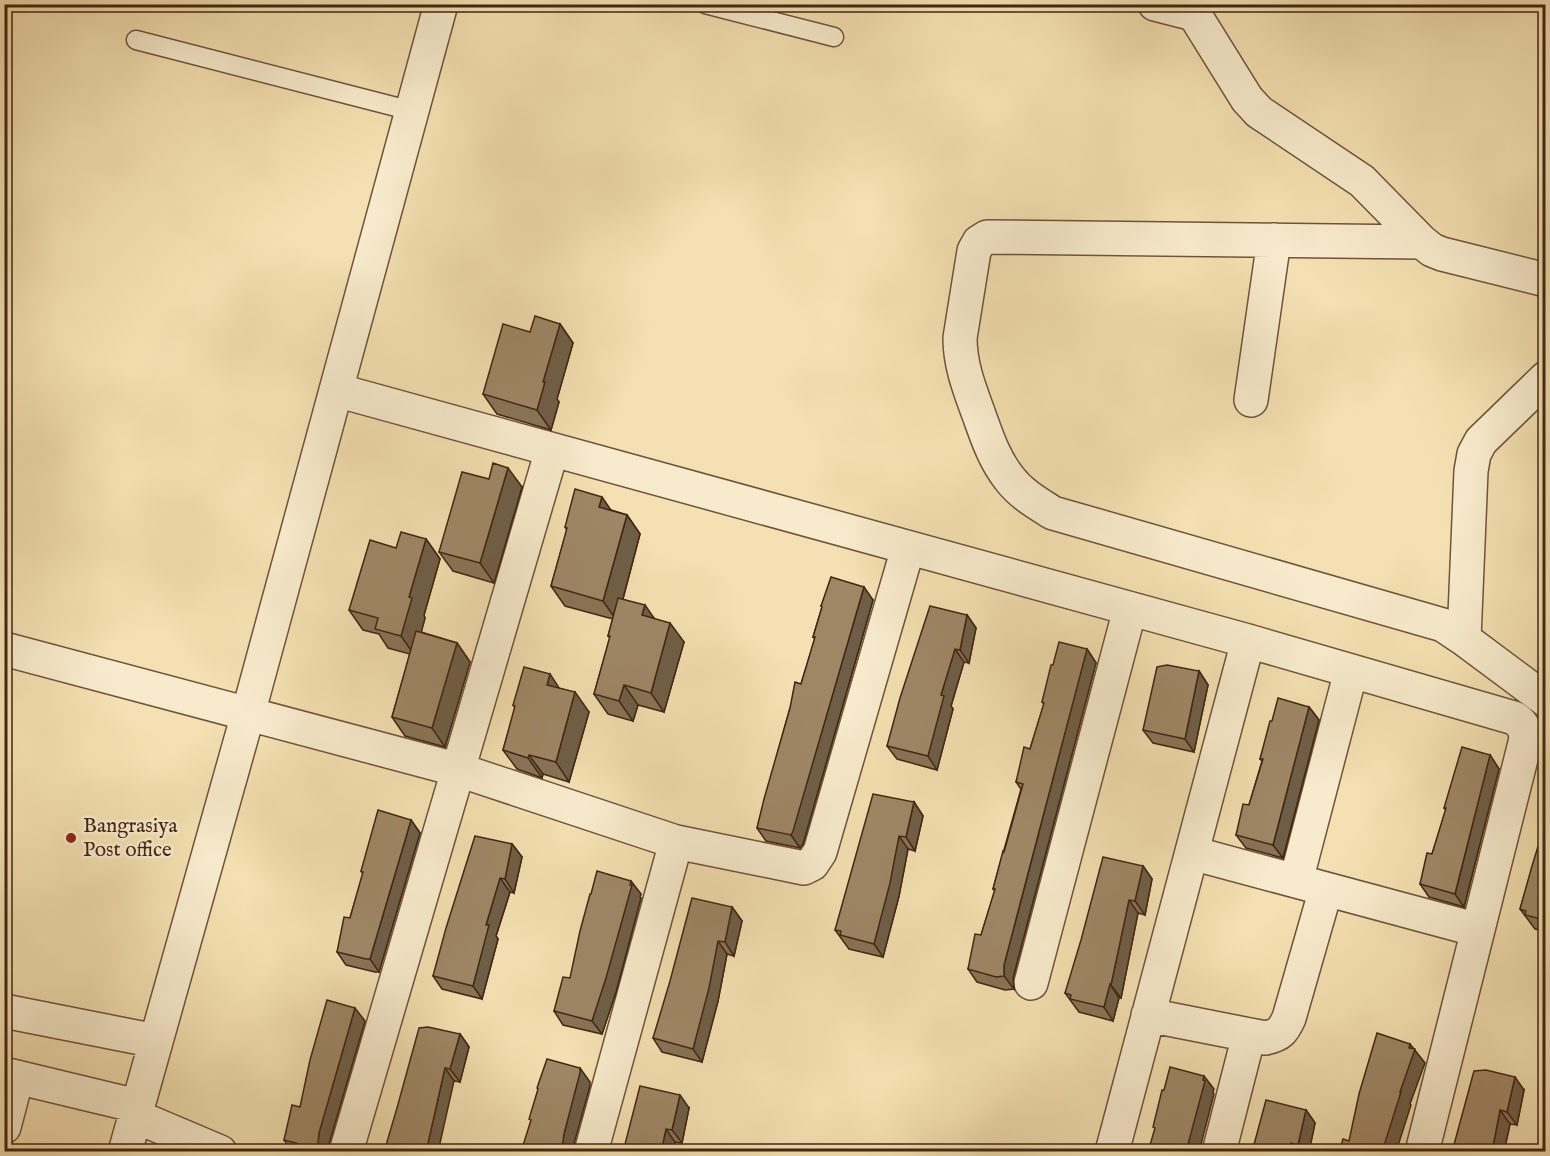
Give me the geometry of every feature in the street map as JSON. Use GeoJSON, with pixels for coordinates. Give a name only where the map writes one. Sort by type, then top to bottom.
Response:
{"type":"FeatureCollection","features":[{"type":"Feature","properties":{"kind":"street"},"geometry":{"type":"LineString","coordinates":[[125,1152],[248,714],[441,4]]}},
{"type":"Feature","properties":{"kind":"street"},"geometry":{"type":"LineString","coordinates":[[1155,4],[1191,9],[1246,99],[1258,112],[1362,181],[1432,250],[1545,280]]}},
{"type":"Feature","properties":{"kind":"street"},"geometry":{"type":"LineString","coordinates":[[1422,242],[987,237],[979,242],[974,251],[960,338],[963,369],[994,457],[1029,499],[1053,513],[1443,626],[1464,639],[1545,700]]}},
{"type":"Feature","properties":{"kind":"street"},"geometry":{"type":"LineString","coordinates":[[1251,400],[1274,240]]}},
{"type":"Feature","properties":{"kind":"street"},"geometry":{"type":"LineString","coordinates":[[1464,639],[1471,471],[1474,454],[1481,441],[1545,378]]}},
{"type":"Feature","properties":{"kind":"street"},"geometry":{"type":"LineString","coordinates":[[336,390],[1248,641],[1514,718],[1520,722],[1525,730],[1526,739],[1422,1152]]}},
{"type":"Feature","properties":{"kind":"street"},"geometry":{"type":"LineString","coordinates":[[346,1152],[552,450]]}},
{"type":"Feature","properties":{"kind":"street"},"geometry":{"type":"LineString","coordinates":[[4,649],[459,770],[676,842],[804,868],[817,859],[827,829],[908,548]]}},
{"type":"Feature","properties":{"kind":"street"},"geometry":{"type":"LineString","coordinates":[[1031,983],[1130,609]]}},
{"type":"Feature","properties":{"kind":"street"},"geometry":{"type":"LineString","coordinates":[[1112,1152],[1248,641]]}},
{"type":"Feature","properties":{"kind":"street"},"geometry":{"type":"LineString","coordinates":[[1148,1015],[1265,1038],[1276,1036],[1284,1028],[1289,1018],[1311,885],[1352,671]]}},
{"type":"Feature","properties":{"kind":"street"},"geometry":{"type":"LineString","coordinates":[[591,1152],[676,842]]}},
{"type":"Feature","properties":{"kind":"street"},"geometry":{"type":"LineString","coordinates":[[1192,853],[1478,930]]}},
{"type":"Feature","properties":{"kind":"street"},"geometry":{"type":"LineString","coordinates":[[4,1011],[156,1041]]}},
{"type":"Feature","properties":{"kind":"street"},"geometry":{"type":"LineString","coordinates":[[1219,1152],[1249,1035]]}},
{"type":"Feature","properties":{"kind":"street"},"geometry":{"type":"LineString","coordinates":[[4,1127],[11,1076],[136,1111],[220,1152]]}},
{"type":"Feature","properties":{"kind":"lane"},"geometry":{"type":"LineString","coordinates":[[705,4],[834,37]]}},
{"type":"Feature","properties":{"kind":"lane"},"geometry":{"type":"LineString","coordinates":[[136,40],[412,111]]}},
{"type":"Feature","properties":{"kind":"building"},"geometry":{"type":"Polygon","coordinates":[[[535,316],[560,324],[537,410],[483,394],[503,324],[530,332],[535,316]]]}},
{"type":"Feature","properties":{"kind":"building"},"geometry":{"type":"Polygon","coordinates":[[[493,463],[508,468],[480,563],[439,552],[462,472],[489,479],[493,463]]]}},
{"type":"Feature","properties":{"kind":"building"},"geometry":{"type":"Polygon","coordinates":[[[575,489],[602,497],[599,507],[627,515],[603,601],[551,586],[575,489]]]}},
{"type":"Feature","properties":{"kind":"building"},"geometry":{"type":"Polygon","coordinates":[[[401,532],[426,539],[409,597],[412,598],[401,636],[375,629],[378,618],[349,610],[370,540],[396,548],[401,532]]]}},
{"type":"Feature","properties":{"kind":"building"},"geometry":{"type":"Polygon","coordinates":[[[831,577],[864,587],[793,831],[791,835],[757,828],[795,682],[801,684],[831,577]]]}},
{"type":"Feature","properties":{"kind":"building"},"geometry":{"type":"Polygon","coordinates":[[[618,598],[645,605],[642,615],[670,623],[651,693],[624,685],[619,701],[594,694],[618,598]]]}},
{"type":"Feature","properties":{"kind":"building"},"geometry":{"type":"Polygon","coordinates":[[[930,606],[967,615],[960,650],[955,649],[941,695],[944,696],[928,756],[887,746],[930,606]]]}},
{"type":"Feature","properties":{"kind":"building"},"geometry":{"type":"Polygon","coordinates":[[[416,631],[457,643],[432,728],[392,717],[416,631]]]}},
{"type":"Feature","properties":{"kind":"building"},"geometry":{"type":"Polygon","coordinates":[[[1059,642],[1087,649],[1004,965],[1004,976],[996,977],[968,969],[975,934],[981,935],[1023,784],[1016,782],[1024,747],[1030,749],[1059,642]]]}},
{"type":"Feature","properties":{"kind":"building"},"geometry":{"type":"Polygon","coordinates":[[[1167,665],[1199,671],[1185,739],[1143,730],[1157,667],[1167,665]]]}},
{"type":"Feature","properties":{"kind":"building"},"geometry":{"type":"Polygon","coordinates":[[[524,667],[550,674],[547,685],[575,692],[556,762],[529,755],[528,758],[503,750],[524,667]]]}},
{"type":"Feature","properties":{"kind":"building"},"geometry":{"type":"Polygon","coordinates":[[[1278,698],[1309,707],[1273,845],[1236,835],[1243,804],[1249,805],[1278,698]]]}},
{"type":"Feature","properties":{"kind":"building"},"geometry":{"type":"Polygon","coordinates":[[[1462,747],[1490,755],[1455,894],[1420,884],[1427,853],[1432,854],[1462,747]]]}},
{"type":"Feature","properties":{"kind":"building"},"geometry":{"type":"Polygon","coordinates":[[[873,794],[914,802],[906,837],[899,836],[890,883],[874,944],[840,935],[841,931],[835,930],[873,794]]]}},
{"type":"Feature","properties":{"kind":"building"},"geometry":{"type":"Polygon","coordinates":[[[378,810],[411,820],[370,959],[366,959],[337,952],[344,917],[350,918],[378,810]]]}},
{"type":"Feature","properties":{"kind":"building"},"geometry":{"type":"Polygon","coordinates":[[[1545,824],[1545,920],[1525,915],[1526,911],[1520,909],[1545,824]]]}},
{"type":"Feature","properties":{"kind":"building"},"geometry":{"type":"Polygon","coordinates":[[[475,836],[512,844],[505,879],[500,878],[486,925],[489,925],[473,986],[433,976],[475,836]]]}},
{"type":"Feature","properties":{"kind":"building"},"geometry":{"type":"Polygon","coordinates":[[[1103,857],[1143,866],[1135,901],[1129,900],[1111,985],[1104,1007],[1070,999],[1071,995],[1065,993],[1103,857]]]}},
{"type":"Feature","properties":{"kind":"building"},"geometry":{"type":"Polygon","coordinates":[[[597,871],[631,881],[630,885],[632,885],[592,1021],[554,1011],[563,977],[570,978],[580,931],[597,871]]]}},
{"type":"Feature","properties":{"kind":"building"},"geometry":{"type":"Polygon","coordinates":[[[692,898],[732,907],[725,942],[718,941],[709,988],[693,1049],[653,1038],[692,898]]]}},
{"type":"Feature","properties":{"kind":"building"},"geometry":{"type":"Polygon","coordinates":[[[327,1000],[355,1008],[319,1133],[318,1143],[322,1150],[284,1140],[292,1105],[300,1107],[310,1060],[327,1000]]]}},
{"type":"Feature","properties":{"kind":"building"},"geometry":{"type":"Polygon","coordinates":[[[428,1027],[460,1034],[450,1069],[445,1068],[426,1152],[384,1152],[419,1028],[428,1027]]]}},
{"type":"Feature","properties":{"kind":"building"},"geometry":{"type":"Polygon","coordinates":[[[1377,1033],[1410,1044],[1409,1048],[1415,1049],[1382,1152],[1339,1152],[1343,1139],[1349,1141],[1359,1094],[1377,1033]]]}},
{"type":"Feature","properties":{"kind":"building"},"geometry":{"type":"Polygon","coordinates":[[[547,1059],[580,1068],[561,1152],[521,1152],[531,1120],[529,1119],[537,1088],[547,1059]]]}},
{"type":"Feature","properties":{"kind":"building"},"geometry":{"type":"Polygon","coordinates":[[[1170,1067],[1204,1076],[1205,1081],[1186,1152],[1148,1152],[1162,1090],[1164,1090],[1170,1067]]]}},
{"type":"Feature","properties":{"kind":"building"},"geometry":{"type":"Polygon","coordinates":[[[1486,1070],[1515,1077],[1507,1112],[1500,1110],[1492,1152],[1452,1152],[1474,1071],[1486,1070]]]}},
{"type":"Feature","properties":{"kind":"building"},"geometry":{"type":"Polygon","coordinates":[[[640,1086],[680,1095],[672,1130],[666,1129],[661,1152],[623,1152],[640,1086]]]}},
{"type":"Feature","properties":{"kind":"building"},"geometry":{"type":"Polygon","coordinates":[[[1266,1100],[1306,1110],[1298,1145],[1291,1143],[1290,1152],[1252,1152],[1266,1100]]]}},
{"type":"Feature","properties":{"kind":"building"},"geometry":{"type":"Polygon","coordinates":[[[39,1148],[57,1152],[38,1152],[39,1148]]]}},
{"type":"Feature","properties":{"kind":"place","name":"Bangrasiya Post office"},"geometry":{"type":"Point","coordinates":[71,838]}}]}
